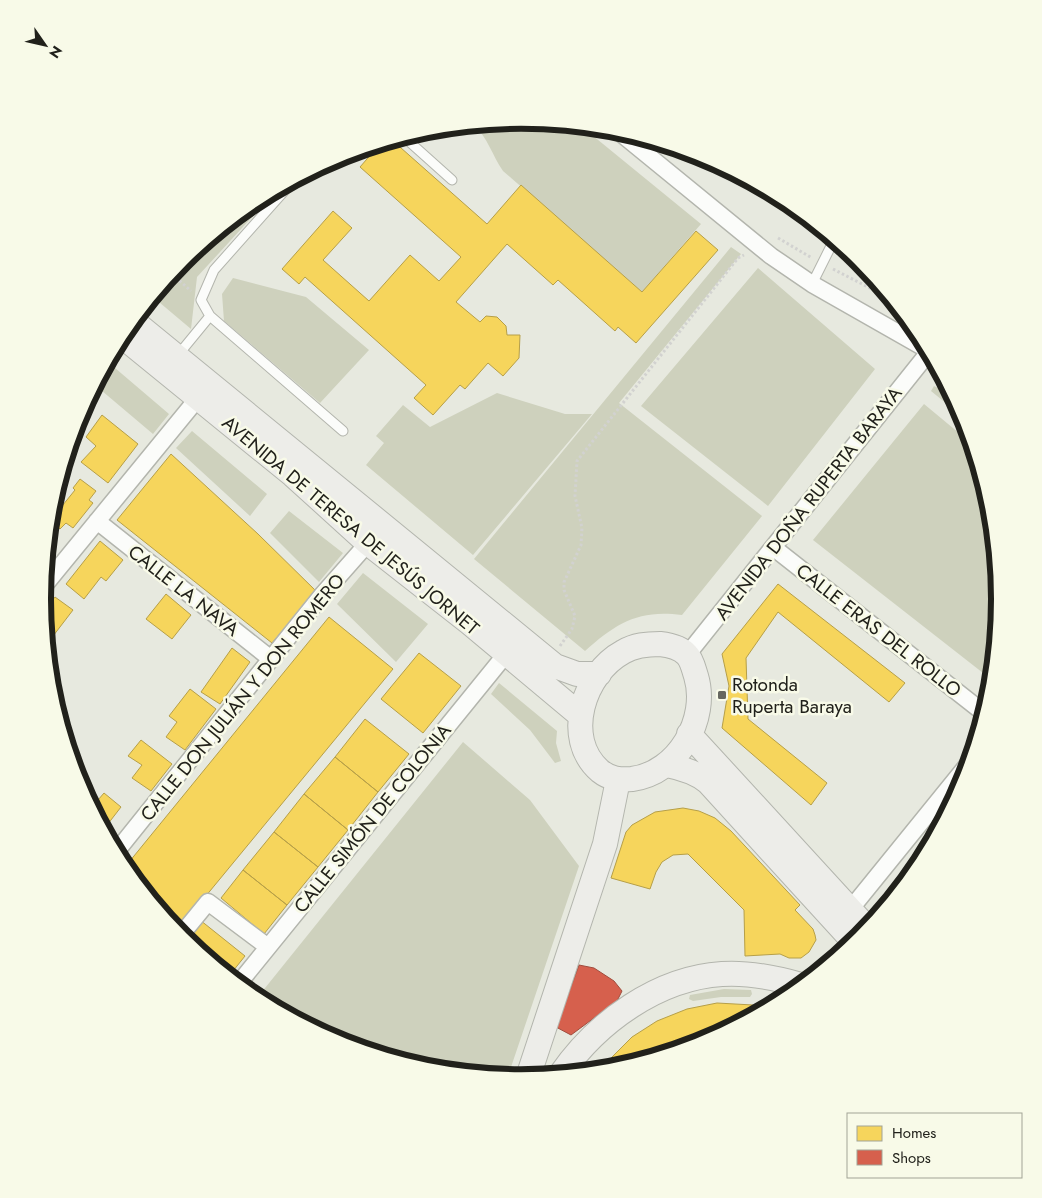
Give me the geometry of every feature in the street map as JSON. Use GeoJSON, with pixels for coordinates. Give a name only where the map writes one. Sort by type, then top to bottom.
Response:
{"type":"FeatureCollection","features":[{"type":"Feature","properties":{"kind":"street"},"geometry":{"type":"LineString","coordinates":[[632,142],[771,256],[812,284],[915,343]]}},
{"type":"Feature","properties":{"kind":"street","name":"AVENIDA DE TERESA DE JESÚS JORNET"},"geometry":{"type":"LineString","coordinates":[[139,326],[555,666],[578,674],[599,674]]}},
{"type":"Feature","properties":{"kind":"street","name":"AVENIDA DE TERESA DE JESÚS JORNET"},"geometry":{"type":"LineString","coordinates":[[128,341],[293,475],[368,543],[580,715]]}},
{"type":"Feature","properties":{"kind":"street","name":"AVENIDA DOÑA RUPERTA BARAYA"},"geometry":{"type":"LineString","coordinates":[[687,655],[924,357]]}},
{"type":"Feature","properties":{"kind":"street"},"geometry":{"type":"LineString","coordinates":[[52,577],[198,398]]}},
{"type":"Feature","properties":{"kind":"street","name":"CALLE LA NAVA"},"geometry":{"type":"LineString","coordinates":[[97,521],[271,659]]}},
{"type":"Feature","properties":{"kind":"street","name":"CALLE DON JULIÁN Y DON ROMERO"},"geometry":{"type":"LineString","coordinates":[[121,846],[271,659],[368,543]]}},
{"type":"Feature","properties":{"kind":"street","name":"CALLE ERAS DEL ROLLO"},"geometry":{"type":"LineString","coordinates":[[774,548],[978,708]]}},
{"type":"Feature","properties":{"kind":"street"},"geometry":{"type":"LineString","coordinates":[[660,644],[674,647],[687,655],[694,669],[700,693],[697,717],[678,754],[667,765],[638,778],[618,780],[602,773],[593,764],[582,737],[580,715],[587,692],[599,674],[623,652],[641,645],[660,644]]}},
{"type":"Feature","properties":{"kind":"street","name":"CALLE SIMÓN DE COLONIA"},"geometry":{"type":"LineString","coordinates":[[243,978],[506,654]]}},
{"type":"Feature","properties":{"kind":"street"},"geometry":{"type":"LineString","coordinates":[[688,734],[849,912],[861,923]]}},
{"type":"Feature","properties":{"kind":"street"},"geometry":{"type":"LineString","coordinates":[[667,765],[688,770],[708,782],[848,936]]}},
{"type":"Feature","properties":{"kind":"street"},"geometry":{"type":"LineString","coordinates":[[531,1069],[605,844],[618,780]]}},
{"type":"Feature","properties":{"kind":"street"},"geometry":{"type":"LineString","coordinates":[[849,912],[953,782]]}},
{"type":"Feature","properties":{"kind":"street"},"geometry":{"type":"LineString","coordinates":[[186,928],[208,902],[268,947]]}},
{"type":"Feature","properties":{"kind":"street"},"geometry":{"type":"LineString","coordinates":[[568,1066],[603,1027],[633,1006],[669,986],[699,976],[723,974],[746,974],[792,983]]}},
{"type":"Feature","properties":{"kind":"lane"},"geometry":{"type":"LineString","coordinates":[[410,142],[452,180]]}},
{"type":"Feature","properties":{"kind":"lane"},"geometry":{"type":"LineString","coordinates":[[280,196],[214,270],[201,300],[210,316],[343,431]]}},
{"type":"Feature","properties":{"kind":"lane"},"geometry":{"type":"LineString","coordinates":[[812,284],[831,246]]}},
{"type":"Feature","properties":{"kind":"lane"},"geometry":{"type":"LineString","coordinates":[[176,358],[210,316]]}},
{"type":"Feature","properties":{"kind":"path"},"geometry":{"type":"LineString","coordinates":[[560,647],[572,629],[574,616],[564,590],[564,582],[581,545],[582,528],[575,496],[577,461],[738,258],[745,254],[759,262],[765,262],[782,240]]}},
{"type":"Feature","properties":{"kind":"path"},"geometry":{"type":"LineString","coordinates":[[178,279],[201,300]]}},
{"type":"Feature","properties":{"kind":"path"},"geometry":{"type":"LineString","coordinates":[[552,641],[564,650]]}},
{"type":"Feature","properties":{"kind":"green space"},"geometry":{"type":"Polygon","coordinates":[[[521,129],[591,135],[701,224],[642,292],[503,171],[480,131],[521,129]]]}},
{"type":"Feature","properties":{"kind":"green space"},"geometry":{"type":"Polygon","coordinates":[[[261,207],[197,277],[191,329],[158,301],[211,246],[261,207]]]}},
{"type":"Feature","properties":{"kind":"green space"},"geometry":{"type":"Polygon","coordinates":[[[731,247],[741,254],[619,403],[762,516],[682,615],[653,614],[629,620],[607,633],[585,651],[474,559],[731,247]]]}},
{"type":"Feature","properties":{"kind":"green space"},"geometry":{"type":"Polygon","coordinates":[[[758,268],[875,369],[768,506],[641,406],[758,268]]]}},
{"type":"Feature","properties":{"kind":"green space"},"geometry":{"type":"Polygon","coordinates":[[[233,278],[306,297],[369,350],[320,403],[224,321],[222,294],[233,278]]]}},
{"type":"Feature","properties":{"kind":"green space"},"geometry":{"type":"Polygon","coordinates":[[[113,366],[169,414],[153,434],[101,390],[113,366]]]}},
{"type":"Feature","properties":{"kind":"green space"},"geometry":{"type":"Polygon","coordinates":[[[934,386],[941,390],[949,406],[931,391],[934,386]]]}},
{"type":"Feature","properties":{"kind":"green space"},"geometry":{"type":"Polygon","coordinates":[[[497,393],[565,414],[592,414],[473,555],[366,465],[384,443],[376,436],[403,405],[430,427],[497,393]]]}},
{"type":"Feature","properties":{"kind":"green space"},"geometry":{"type":"Polygon","coordinates":[[[924,404],[961,435],[975,477],[982,507],[990,568],[991,599],[990,630],[985,674],[813,540],[924,404]]]}},
{"type":"Feature","properties":{"kind":"green space"},"geometry":{"type":"Polygon","coordinates":[[[192,431],[267,494],[250,516],[176,448],[192,431]]]}},
{"type":"Feature","properties":{"kind":"green space"},"geometry":{"type":"Polygon","coordinates":[[[289,511],[343,553],[319,582],[270,533],[289,511]]]}},
{"type":"Feature","properties":{"kind":"green space"},"geometry":{"type":"Polygon","coordinates":[[[363,573],[428,624],[396,662],[337,604],[363,573]]]}},
{"type":"Feature","properties":{"kind":"green space"},"geometry":{"type":"Polygon","coordinates":[[[499,683],[557,731],[556,743],[561,761],[555,763],[530,730],[491,694],[499,683]]]}},
{"type":"Feature","properties":{"kind":"green space"},"geometry":{"type":"Polygon","coordinates":[[[463,742],[530,800],[579,866],[510,1069],[460,1065],[429,1060],[370,1044],[313,1020],[262,991],[463,742]]]}},
{"type":"Feature","properties":{"kind":"green space"},"geometry":{"type":"Polygon","coordinates":[[[724,989],[751,990],[752,994],[750,997],[721,997],[693,1001],[689,999],[690,995],[724,989]]]}},
{"type":"Feature","properties":{"kind":"building: Homes"},"geometry":{"type":"Polygon","coordinates":[[[398,145],[487,224],[521,185],[642,292],[696,231],[718,250],[636,343],[618,327],[615,331],[558,280],[553,285],[507,244],[456,302],[480,322],[486,316],[497,317],[506,326],[507,335],[520,335],[519,358],[503,376],[488,363],[465,389],[460,385],[433,415],[414,398],[426,385],[305,277],[299,284],[282,269],[333,211],[352,228],[323,260],[369,301],[410,255],[439,281],[461,257],[360,167],[372,153],[398,145]]]}},
{"type":"Feature","properties":{"kind":"building: Homes"},"geometry":{"type":"Polygon","coordinates":[[[102,415],[138,444],[108,483],[81,462],[96,446],[86,437],[102,415]]]}},
{"type":"Feature","properties":{"kind":"building: Homes"},"geometry":{"type":"Polygon","coordinates":[[[171,454],[258,534],[316,591],[272,643],[117,520],[171,454]]]}},
{"type":"Feature","properties":{"kind":"building: Homes"},"geometry":{"type":"Polygon","coordinates":[[[80,479],[96,491],[89,500],[93,503],[73,528],[66,523],[60,529],[57,526],[60,509],[75,490],[73,488],[80,479]]]}},
{"type":"Feature","properties":{"kind":"building: Homes"},"geometry":{"type":"Polygon","coordinates":[[[100,541],[123,560],[106,581],[101,577],[84,599],[66,584],[100,541]]]}},
{"type":"Feature","properties":{"kind":"building: Homes"},"geometry":{"type":"Polygon","coordinates":[[[778,584],[905,683],[889,702],[778,612],[746,658],[748,719],[827,783],[811,805],[722,728],[729,686],[722,654],[778,584]]]}},
{"type":"Feature","properties":{"kind":"building: Homes"},"geometry":{"type":"Polygon","coordinates":[[[166,594],[191,615],[172,639],[146,619],[166,594]]]}},
{"type":"Feature","properties":{"kind":"building: Homes"},"geometry":{"type":"Polygon","coordinates":[[[55,597],[73,610],[53,637],[52,630],[51,602],[55,597]]]}},
{"type":"Feature","properties":{"kind":"building: Homes"},"geometry":{"type":"Polygon","coordinates":[[[329,617],[393,669],[183,924],[148,885],[130,860],[329,617]]]}},
{"type":"Feature","properties":{"kind":"building: Homes"},"geometry":{"type":"Polygon","coordinates":[[[232,648],[250,662],[220,704],[201,692],[232,648]]]}},
{"type":"Feature","properties":{"kind":"building: Homes"},"geometry":{"type":"Polygon","coordinates":[[[419,653],[461,686],[423,733],[381,699],[419,653]]]}},
{"type":"Feature","properties":{"kind":"building: Homes"},"geometry":{"type":"Polygon","coordinates":[[[190,689],[216,709],[185,750],[166,737],[177,722],[169,716],[190,689]]]}},
{"type":"Feature","properties":{"kind":"building: Homes"},"geometry":{"type":"Polygon","coordinates":[[[365,719],[409,754],[378,792],[335,757],[365,719]]]}},
{"type":"Feature","properties":{"kind":"building: Homes"},"geometry":{"type":"Polygon","coordinates":[[[141,740],[172,764],[151,791],[132,778],[142,765],[128,756],[141,740]]]}},
{"type":"Feature","properties":{"kind":"building: Homes"},"geometry":{"type":"Polygon","coordinates":[[[335,757],[378,792],[348,830],[304,794],[335,757]]]}},
{"type":"Feature","properties":{"kind":"building: Homes"},"geometry":{"type":"Polygon","coordinates":[[[104,793],[121,807],[108,823],[100,807],[97,801],[104,793]]]}},
{"type":"Feature","properties":{"kind":"building: Homes"},"geometry":{"type":"Polygon","coordinates":[[[304,794],[348,830],[318,867],[274,832],[304,794]]]}},
{"type":"Feature","properties":{"kind":"building: Homes"},"geometry":{"type":"Polygon","coordinates":[[[683,808],[699,811],[715,818],[731,831],[800,905],[795,910],[813,929],[816,940],[809,952],[801,958],[789,958],[780,954],[745,956],[744,910],[688,854],[673,855],[662,862],[650,889],[611,878],[626,832],[632,825],[655,812],[683,808]]]}},
{"type":"Feature","properties":{"kind":"building: Homes"},"geometry":{"type":"Polygon","coordinates":[[[274,832],[318,867],[287,905],[243,870],[274,832]]]}},
{"type":"Feature","properties":{"kind":"building: Homes"},"geometry":{"type":"Polygon","coordinates":[[[243,870],[287,905],[264,934],[221,898],[243,870]]]}},
{"type":"Feature","properties":{"kind":"building: Homes"},"geometry":{"type":"Polygon","coordinates":[[[200,920],[245,956],[233,971],[190,932],[200,920]]]}},
{"type":"Feature","properties":{"kind":"building: Homes"},"geometry":{"type":"Polygon","coordinates":[[[717,1003],[753,1005],[752,1008],[729,1020],[672,1044],[643,1053],[613,1060],[610,1059],[632,1037],[657,1021],[687,1009],[717,1003]]]}},
{"type":"Feature","properties":{"kind":"building: Shops"},"geometry":{"type":"Polygon","coordinates":[[[579,965],[594,968],[614,981],[622,991],[617,1001],[571,1035],[556,1027],[579,965]]]}},
{"type":"Feature","properties":{"kind":"place","name":"Rotonda Ruperta Baraya"},"geometry":{"type":"Point","coordinates":[722,695]}}]}
